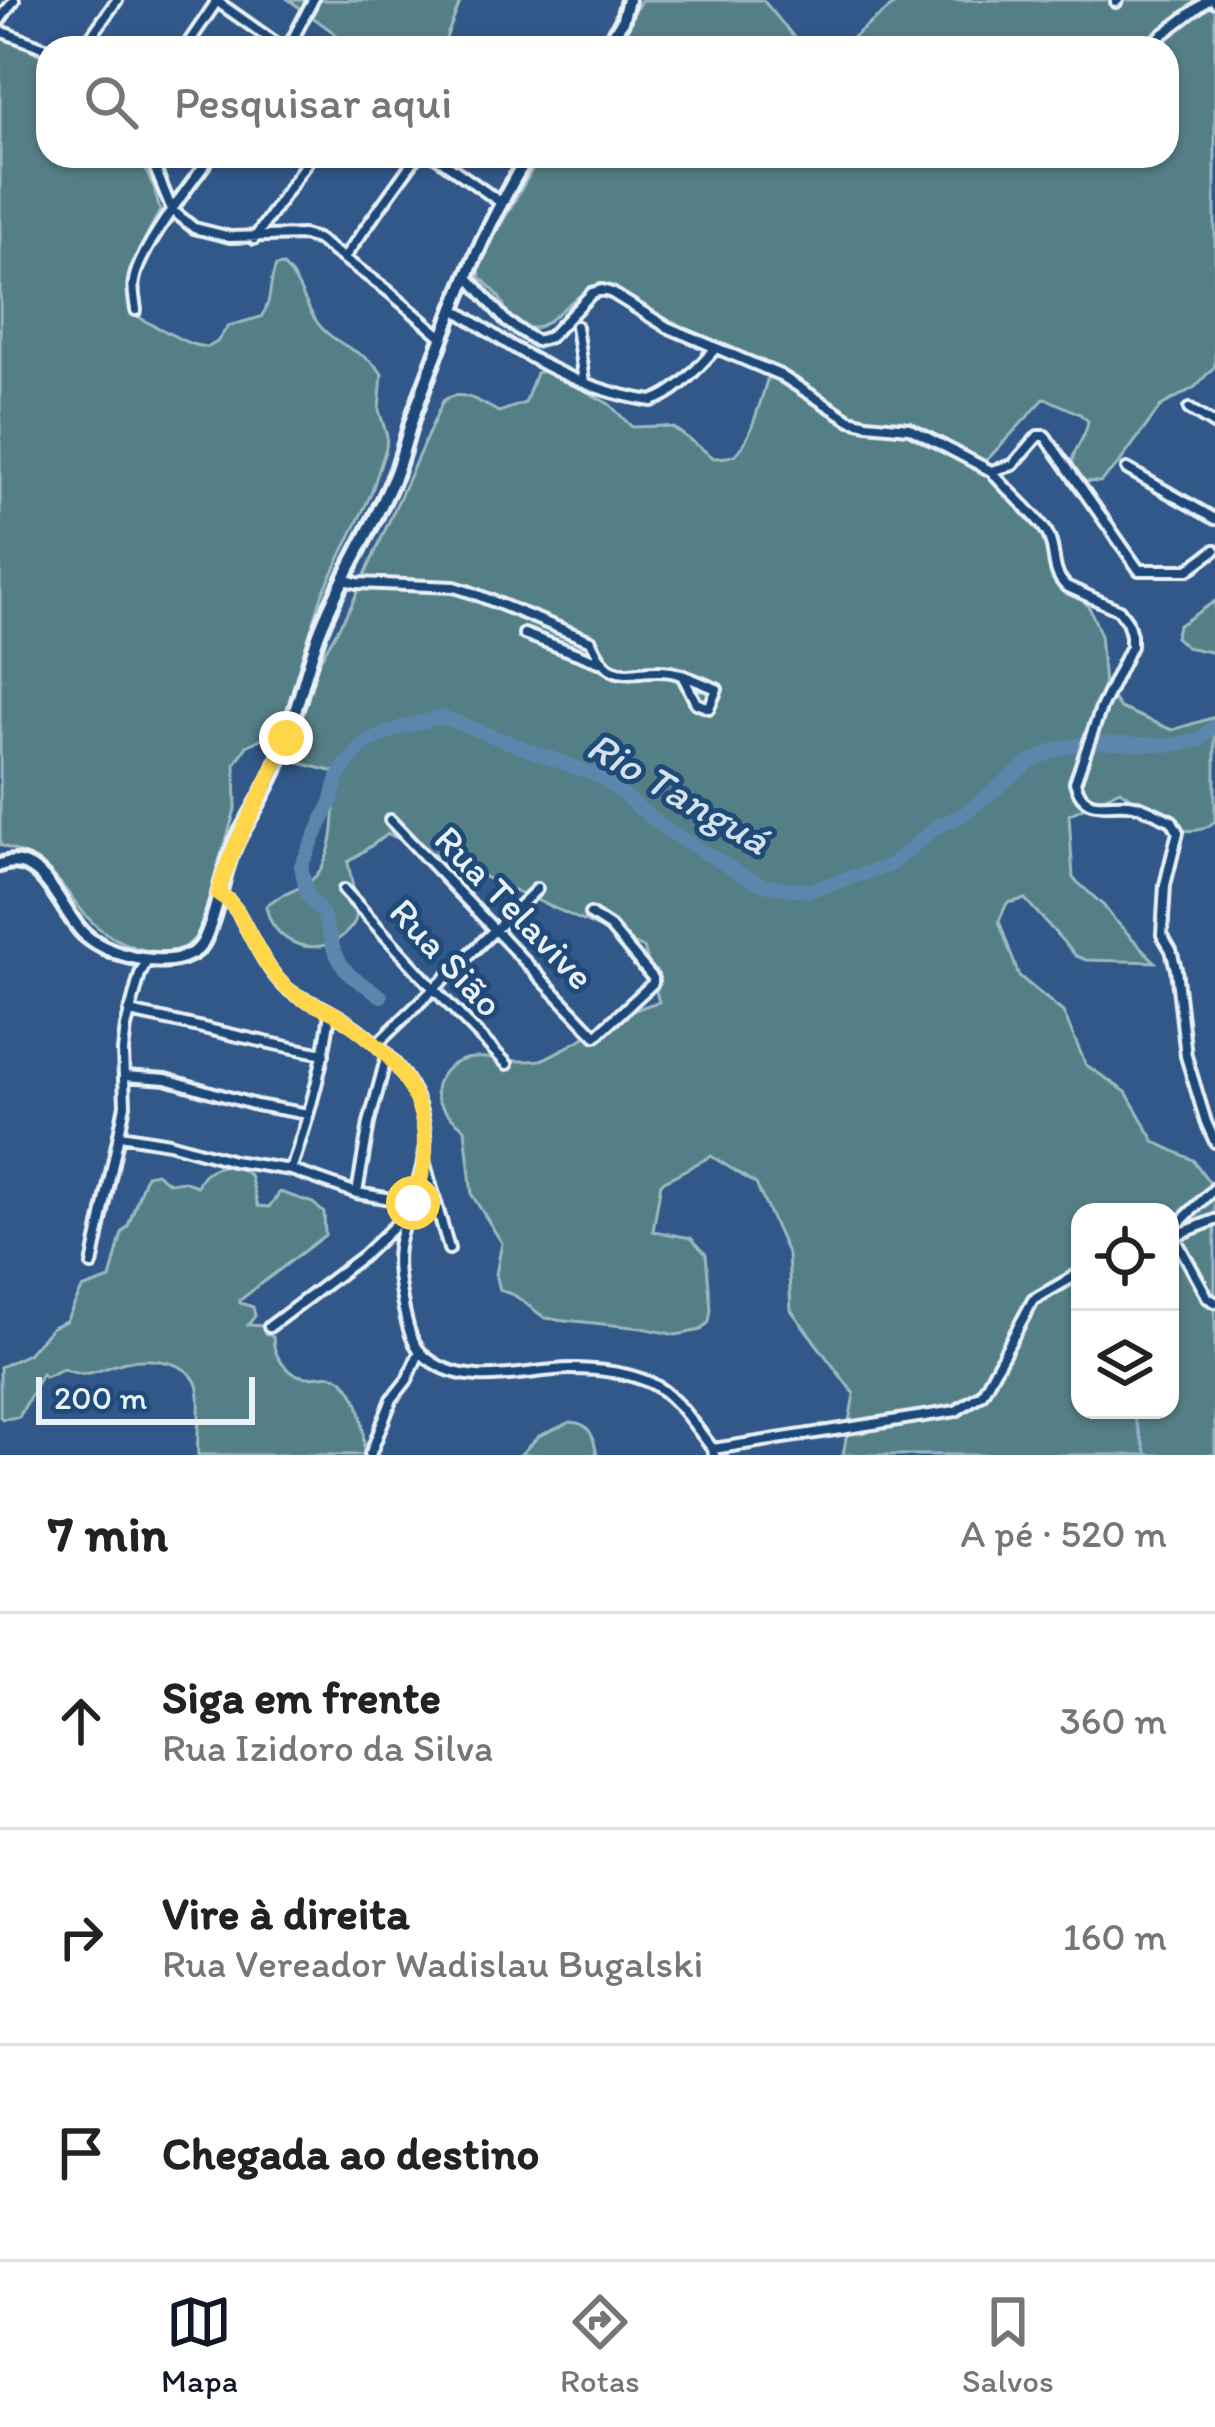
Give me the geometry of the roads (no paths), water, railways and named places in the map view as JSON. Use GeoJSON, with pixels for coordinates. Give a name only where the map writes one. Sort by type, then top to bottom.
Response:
{"type":"FeatureCollection","features":[{"type":"Feature","properties":{"kind":"main road"},"geometry":{"type":"LineString","coordinates":[[612,36],[628,0]]}},
{"type":"Feature","properties":{"kind":"main road"},"geometry":{"type":"LineString","coordinates":[[0,865],[10,861],[28,865],[47,881],[80,931],[96,944],[161,962],[197,950],[205,939],[236,842],[274,772],[327,613],[397,469],[466,275],[521,168]]}},
{"type":"Feature","properties":{"kind":"street"},"geometry":{"type":"LineString","coordinates":[[0,20],[14,0]]}},
{"type":"Feature","properties":{"kind":"street"},"geometry":{"type":"LineString","coordinates":[[92,36],[117,0]]}},
{"type":"Feature","properties":{"kind":"street"},"geometry":{"type":"LineString","coordinates":[[192,36],[217,0],[268,36]]}},
{"type":"Feature","properties":{"kind":"street"},"geometry":{"type":"LineString","coordinates":[[292,36],[314,0]]}},
{"type":"Feature","properties":{"kind":"street"},"geometry":{"type":"LineString","coordinates":[[1162,36],[1212,1]]}},
{"type":"Feature","properties":{"kind":"street"},"geometry":{"type":"LineString","coordinates":[[0,31],[36,45]]}},
{"type":"Feature","properties":{"kind":"street"},"geometry":{"type":"LineString","coordinates":[[155,168],[172,210],[194,228],[230,237],[303,235],[317,239],[442,337]]}},
{"type":"Feature","properties":{"kind":"street"},"geometry":{"type":"LineString","coordinates":[[136,310],[135,274],[202,168]]}},
{"type":"Feature","properties":{"kind":"street"},"geometry":{"type":"LineString","coordinates":[[254,239],[303,168]]}},
{"type":"Feature","properties":{"kind":"street"},"geometry":{"type":"LineString","coordinates":[[344,258],[408,168]]}},
{"type":"Feature","properties":{"kind":"street"},"geometry":{"type":"LineString","coordinates":[[452,168],[500,202]]}},
{"type":"Feature","properties":{"kind":"street"},"geometry":{"type":"LineString","coordinates":[[466,275],[507,322],[536,340],[550,337],[592,293],[612,292],[668,327],[780,375],[850,420],[909,428],[992,471],[1046,530],[1059,580],[1119,610],[1127,621],[1131,646],[1101,708],[1075,782],[1086,801],[1132,804],[1176,826],[1162,935],[1176,969],[1186,1055],[1215,1142]]}},
{"type":"Feature","properties":{"kind":"street"},"geometry":{"type":"LineString","coordinates":[[453,308],[548,368],[584,384],[652,401],[679,386],[716,348]]}},
{"type":"Feature","properties":{"kind":"street"},"geometry":{"type":"LineString","coordinates":[[576,326],[584,384]]}},
{"type":"Feature","properties":{"kind":"street"},"geometry":{"type":"LineString","coordinates":[[1189,409],[1215,425]]}},
{"type":"Feature","properties":{"kind":"street"},"geometry":{"type":"LineString","coordinates":[[992,471],[1013,464],[1038,436],[1045,436],[1139,569],[1188,570],[1215,550]]}},
{"type":"Feature","properties":{"kind":"street"},"geometry":{"type":"LineString","coordinates":[[1127,469],[1215,519]]}},
{"type":"Feature","properties":{"kind":"street"},"geometry":{"type":"LineString","coordinates":[[344,580],[454,587],[592,641],[601,662]]}},
{"type":"Feature","properties":{"kind":"street"},"geometry":{"type":"LineString","coordinates":[[524,634],[624,675],[668,671],[683,676],[717,689],[709,708],[696,703],[683,676]]}},
{"type":"Feature","properties":{"kind":"street","name":"Rua Telavive"},"geometry":{"type":"LineString","coordinates":[[390,820],[596,1036],[653,982],[652,973],[610,927],[590,914]]}},
{"type":"Feature","properties":{"kind":"street"},"geometry":{"type":"LineString","coordinates":[[377,1044],[537,889]]}},
{"type":"Feature","properties":{"kind":"street","name":"Rua Sião"},"geometry":{"type":"LineString","coordinates":[[344,890],[506,1064]]}},
{"type":"Feature","properties":{"kind":"street"},"geometry":{"type":"LineString","coordinates":[[218,894],[237,911],[284,987],[377,1044],[412,1086],[423,1118],[425,1163],[449,1249]]}},
{"type":"Feature","properties":{"kind":"street"},"geometry":{"type":"LineString","coordinates":[[92,1265],[125,1105],[123,1051],[129,1012],[148,959]]}},
{"type":"Feature","properties":{"kind":"street"},"geometry":{"type":"LineString","coordinates":[[129,1012],[324,1054]]}},
{"type":"Feature","properties":{"kind":"street"},"geometry":{"type":"LineString","coordinates":[[291,1170],[331,1012]]}},
{"type":"Feature","properties":{"kind":"street"},"geometry":{"type":"LineString","coordinates":[[357,1193],[387,1055]]}},
{"type":"Feature","properties":{"kind":"street"},"geometry":{"type":"LineString","coordinates":[[125,1076],[166,1079],[256,1105],[308,1114]]}},
{"type":"Feature","properties":{"kind":"street"},"geometry":{"type":"LineString","coordinates":[[120,1135],[291,1170],[357,1193],[413,1203]]}},
{"type":"Feature","properties":{"kind":"street"},"geometry":{"type":"LineString","coordinates":[[425,1163],[398,1249],[397,1276],[409,1332],[420,1352],[457,1372],[509,1378],[570,1369],[630,1376],[655,1385],[678,1405],[714,1452],[956,1412],[982,1394],[1033,1300],[1071,1278]]}},
{"type":"Feature","properties":{"kind":"street"},"geometry":{"type":"LineString","coordinates":[[1179,1221],[1215,1187]]}},
{"type":"Feature","properties":{"kind":"street"},"geometry":{"type":"LineString","coordinates":[[269,1327],[363,1256],[407,1214]]}},
{"type":"Feature","properties":{"kind":"street"},"geometry":{"type":"LineString","coordinates":[[1179,1234],[1215,1220]]}},
{"type":"Feature","properties":{"kind":"street"},"geometry":{"type":"LineString","coordinates":[[1179,1249],[1215,1302]]}},
{"type":"Feature","properties":{"kind":"street"},"geometry":{"type":"LineString","coordinates":[[370,1455],[392,1399],[420,1352]]}},
{"type":"Feature","properties":{"kind":"waterway","name":"Rio Tanguá"},"geometry":{"type":"LineString","coordinates":[[381,996],[343,967],[323,914],[307,895],[301,866],[345,766],[366,742],[402,727],[442,717],[601,777],[667,830],[739,873],[764,885],[808,891],[891,865],[936,827],[963,815],[1031,761],[1084,743]]}},
{"type":"Feature","properties":{"kind":"waterway","name":"Rio Tanguá"},"geometry":{"type":"LineString","coordinates":[[1093,742],[1171,745],[1199,740],[1215,726]]}},
{"type":"Feature","properties":{"kind":"waterway"},"geometry":{"type":"LineString","coordinates":[[1135,1419],[1147,1455]]}}]}
